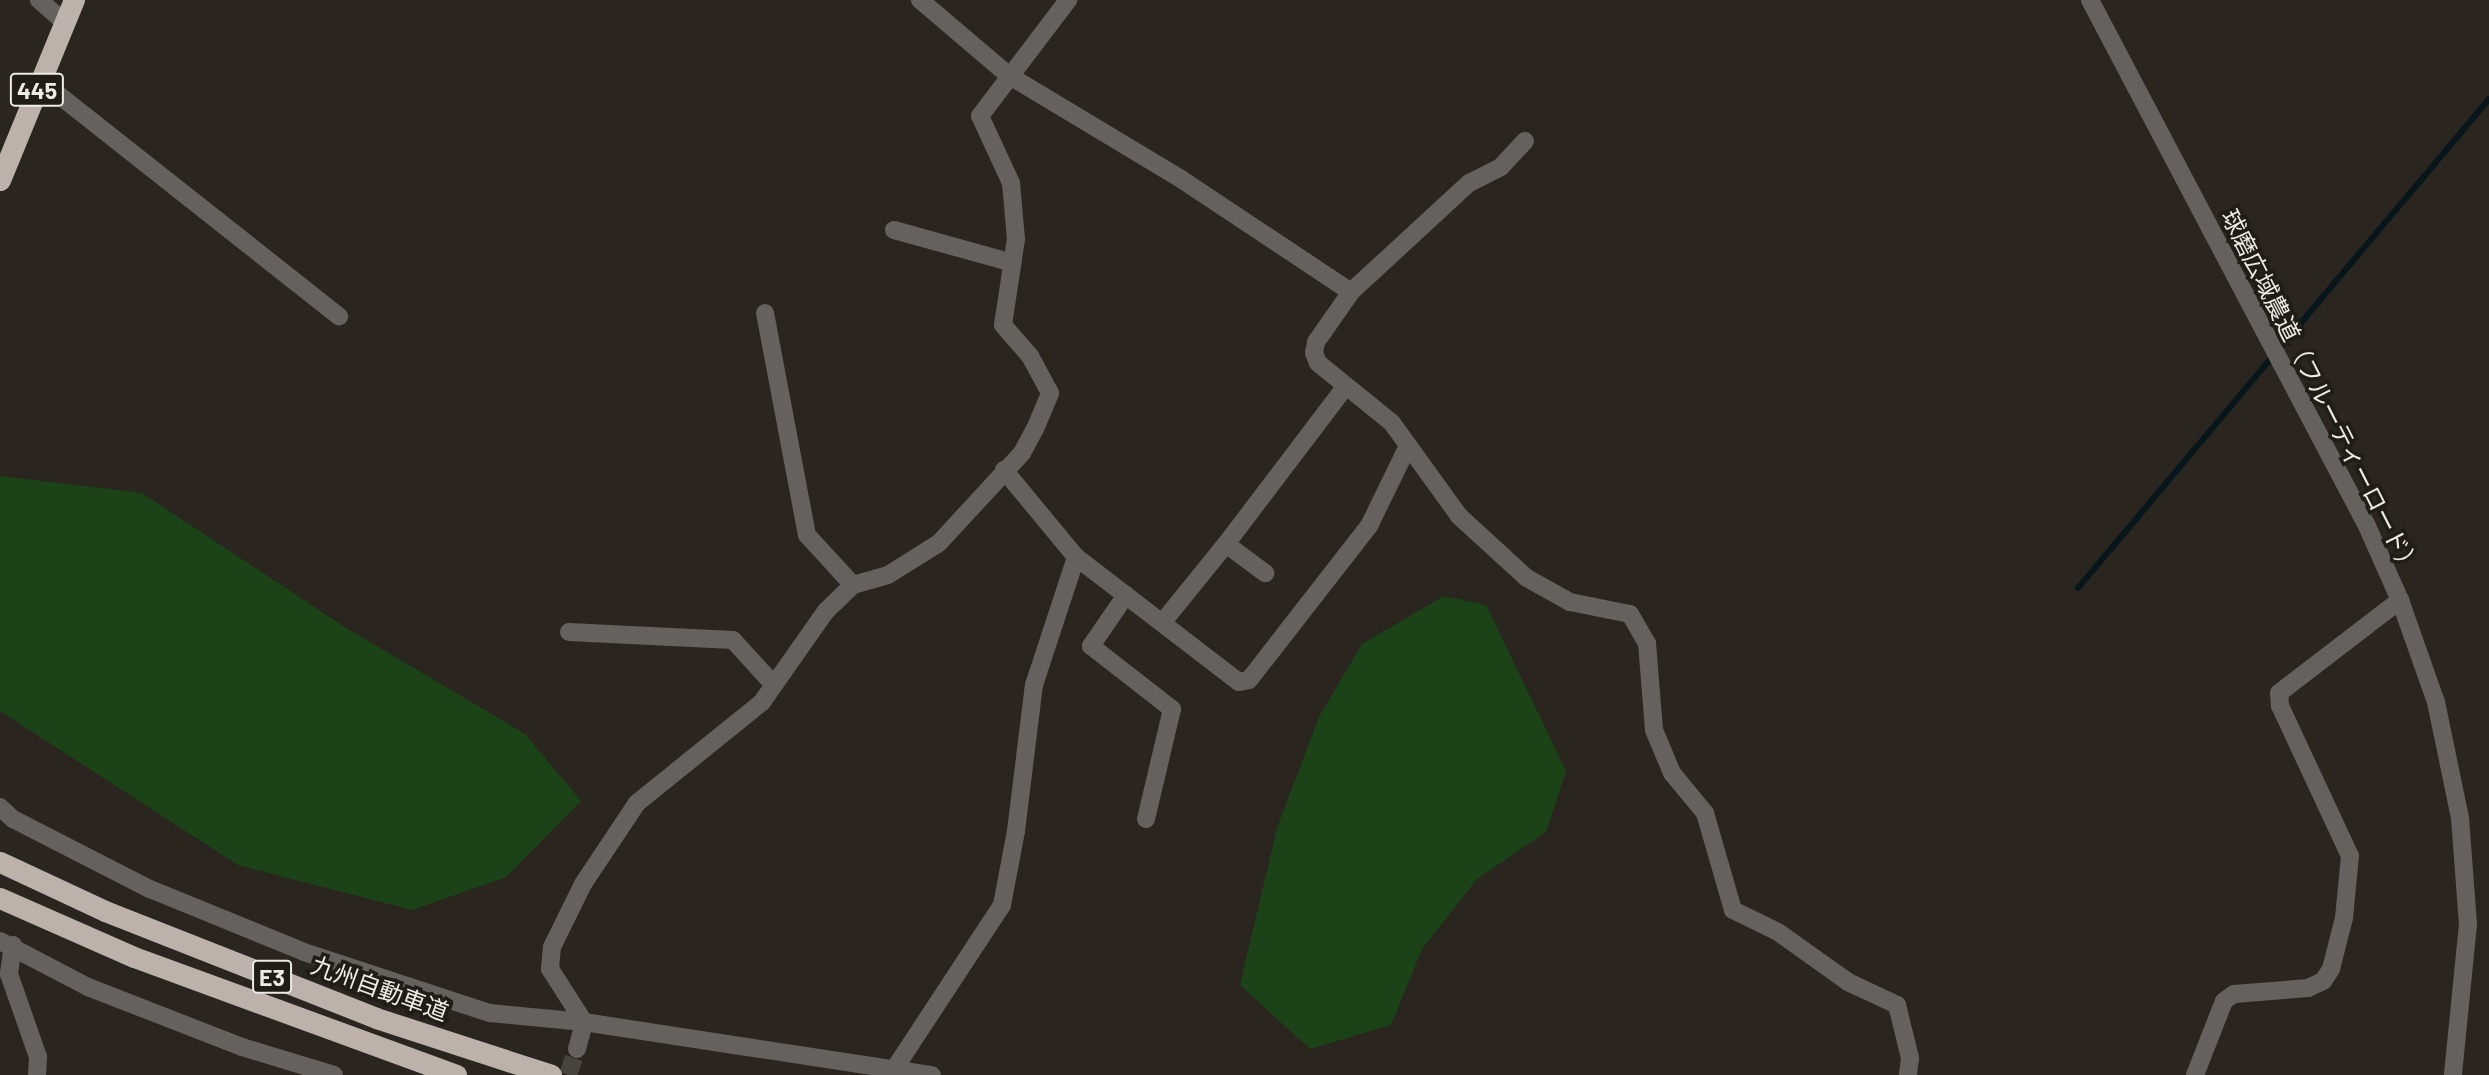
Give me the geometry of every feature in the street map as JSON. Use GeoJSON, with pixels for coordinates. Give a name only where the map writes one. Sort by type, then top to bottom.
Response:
{"type":"FeatureCollection","features":[{"type":"Feature","properties":{"kind":"highway","name":"445"},"geometry":{"type":"LineString","coordinates":[[0,180],[74,0]]}},
{"type":"Feature","properties":{"kind":"highway","name":"九州自動車道"},"geometry":{"type":"LineString","coordinates":[[0,862],[105,911],[376,1018],[551,1075]]}},
{"type":"Feature","properties":{"kind":"highway","name":"E3"},"geometry":{"type":"LineString","coordinates":[[0,898],[134,957],[456,1075]]}},
{"type":"Feature","properties":{"kind":"street"},"geometry":{"type":"LineString","coordinates":[[39,0],[65,23]]}},
{"type":"Feature","properties":{"kind":"street"},"geometry":{"type":"LineString","coordinates":[[920,0],[1008,75],[1181,179],[1351,292]]}},
{"type":"Feature","properties":{"kind":"street"},"geometry":{"type":"LineString","coordinates":[[576,1049],[584,1022],[550,969],[552,947],[583,884],[637,803],[762,702],[826,611],[853,585],[888,575],[939,543],[1022,453],[1050,393],[1030,356],[1003,325],[1016,239],[1011,183],[981,117],[1008,75],[1068,0]]}},
{"type":"Feature","properties":{"kind":"street","name":"球磨広域農道（フルーティーロード）"},"geometry":{"type":"LineString","coordinates":[[2090,0],[2292,377],[2400,600],[2436,702],[2460,818],[2468,924],[2453,1075]]}},
{"type":"Feature","properties":{"kind":"street"},"geometry":{"type":"LineString","coordinates":[[41,82],[340,316]]}},
{"type":"Feature","properties":{"kind":"street"},"geometry":{"type":"LineString","coordinates":[[1525,141],[1501,167],[1460,191],[1351,292],[1316,342],[1314,353],[1318,363],[1392,423],[1407,448],[1458,516],[1527,578],[1570,602],[1630,614],[1647,643],[1654,730],[1672,773],[1705,813],[1733,910],[1778,932],[1848,982],[1897,1005],[1908,1047],[1908,1075]]}},
{"type":"Feature","properties":{"kind":"street"},"geometry":{"type":"LineString","coordinates":[[894,230],[1013,263]]}},
{"type":"Feature","properties":{"kind":"street"},"geometry":{"type":"LineString","coordinates":[[765,313],[807,536],[853,585]]}},
{"type":"Feature","properties":{"kind":"street"},"geometry":{"type":"LineString","coordinates":[[1163,622],[1346,386]]}},
{"type":"Feature","properties":{"kind":"street"},"geometry":{"type":"LineString","coordinates":[[1004,470],[1076,557],[1239,682],[1257,675],[1369,526],[1407,448]]}},
{"type":"Feature","properties":{"kind":"street"},"geometry":{"type":"LineString","coordinates":[[1226,544],[1265,573]]}},
{"type":"Feature","properties":{"kind":"street"},"geometry":{"type":"LineString","coordinates":[[895,1068],[940,1006],[1002,905],[1016,831],[1034,685],[1076,557]]}},
{"type":"Feature","properties":{"kind":"street"},"geometry":{"type":"LineString","coordinates":[[1126,596],[1091,646],[1172,709],[1146,819]]}},
{"type":"Feature","properties":{"kind":"street"},"geometry":{"type":"LineString","coordinates":[[2195,1075],[2224,1001],[2234,993],[2308,988],[2323,981],[2331,969],[2344,918],[2350,856],[2280,706],[2279,692],[2400,600]]}},
{"type":"Feature","properties":{"kind":"street"},"geometry":{"type":"LineString","coordinates":[[569,632],[733,640],[774,685]]}},
{"type":"Feature","properties":{"kind":"street"},"geometry":{"type":"LineString","coordinates":[[0,807],[13,819],[149,889],[304,952],[490,1013],[584,1022],[924,1074]]}},
{"type":"Feature","properties":{"kind":"street"},"geometry":{"type":"LineString","coordinates":[[6,943],[9,974],[38,1057],[37,1075]]}},
{"type":"Feature","properties":{"kind":"street"},"geometry":{"type":"LineString","coordinates":[[6,943],[88,987],[242,1047],[334,1075]]}},
{"type":"Feature","properties":{"kind":"green space"},"geometry":{"type":"Polygon","coordinates":[[[0,476],[142,493],[343,626],[525,734],[581,801],[506,877],[412,910],[238,865],[0,711],[0,476]]]}},
{"type":"Feature","properties":{"kind":"green space"},"geometry":{"type":"Polygon","coordinates":[[[1444,596],[1486,605],[1566,771],[1546,832],[1477,879],[1422,949],[1391,1025],[1310,1049],[1240,985],[1277,828],[1319,717],[1362,644],[1444,596]]]}},
{"type":"Feature","properties":{"kind":"waterway"},"geometry":{"type":"LineString","coordinates":[[2078,588],[2489,99]]}},
{"type":"Feature","properties":{"kind":"tunnel"},"geometry":{"type":"LineString","coordinates":[[568,1075],[577,1049]]}}]}
